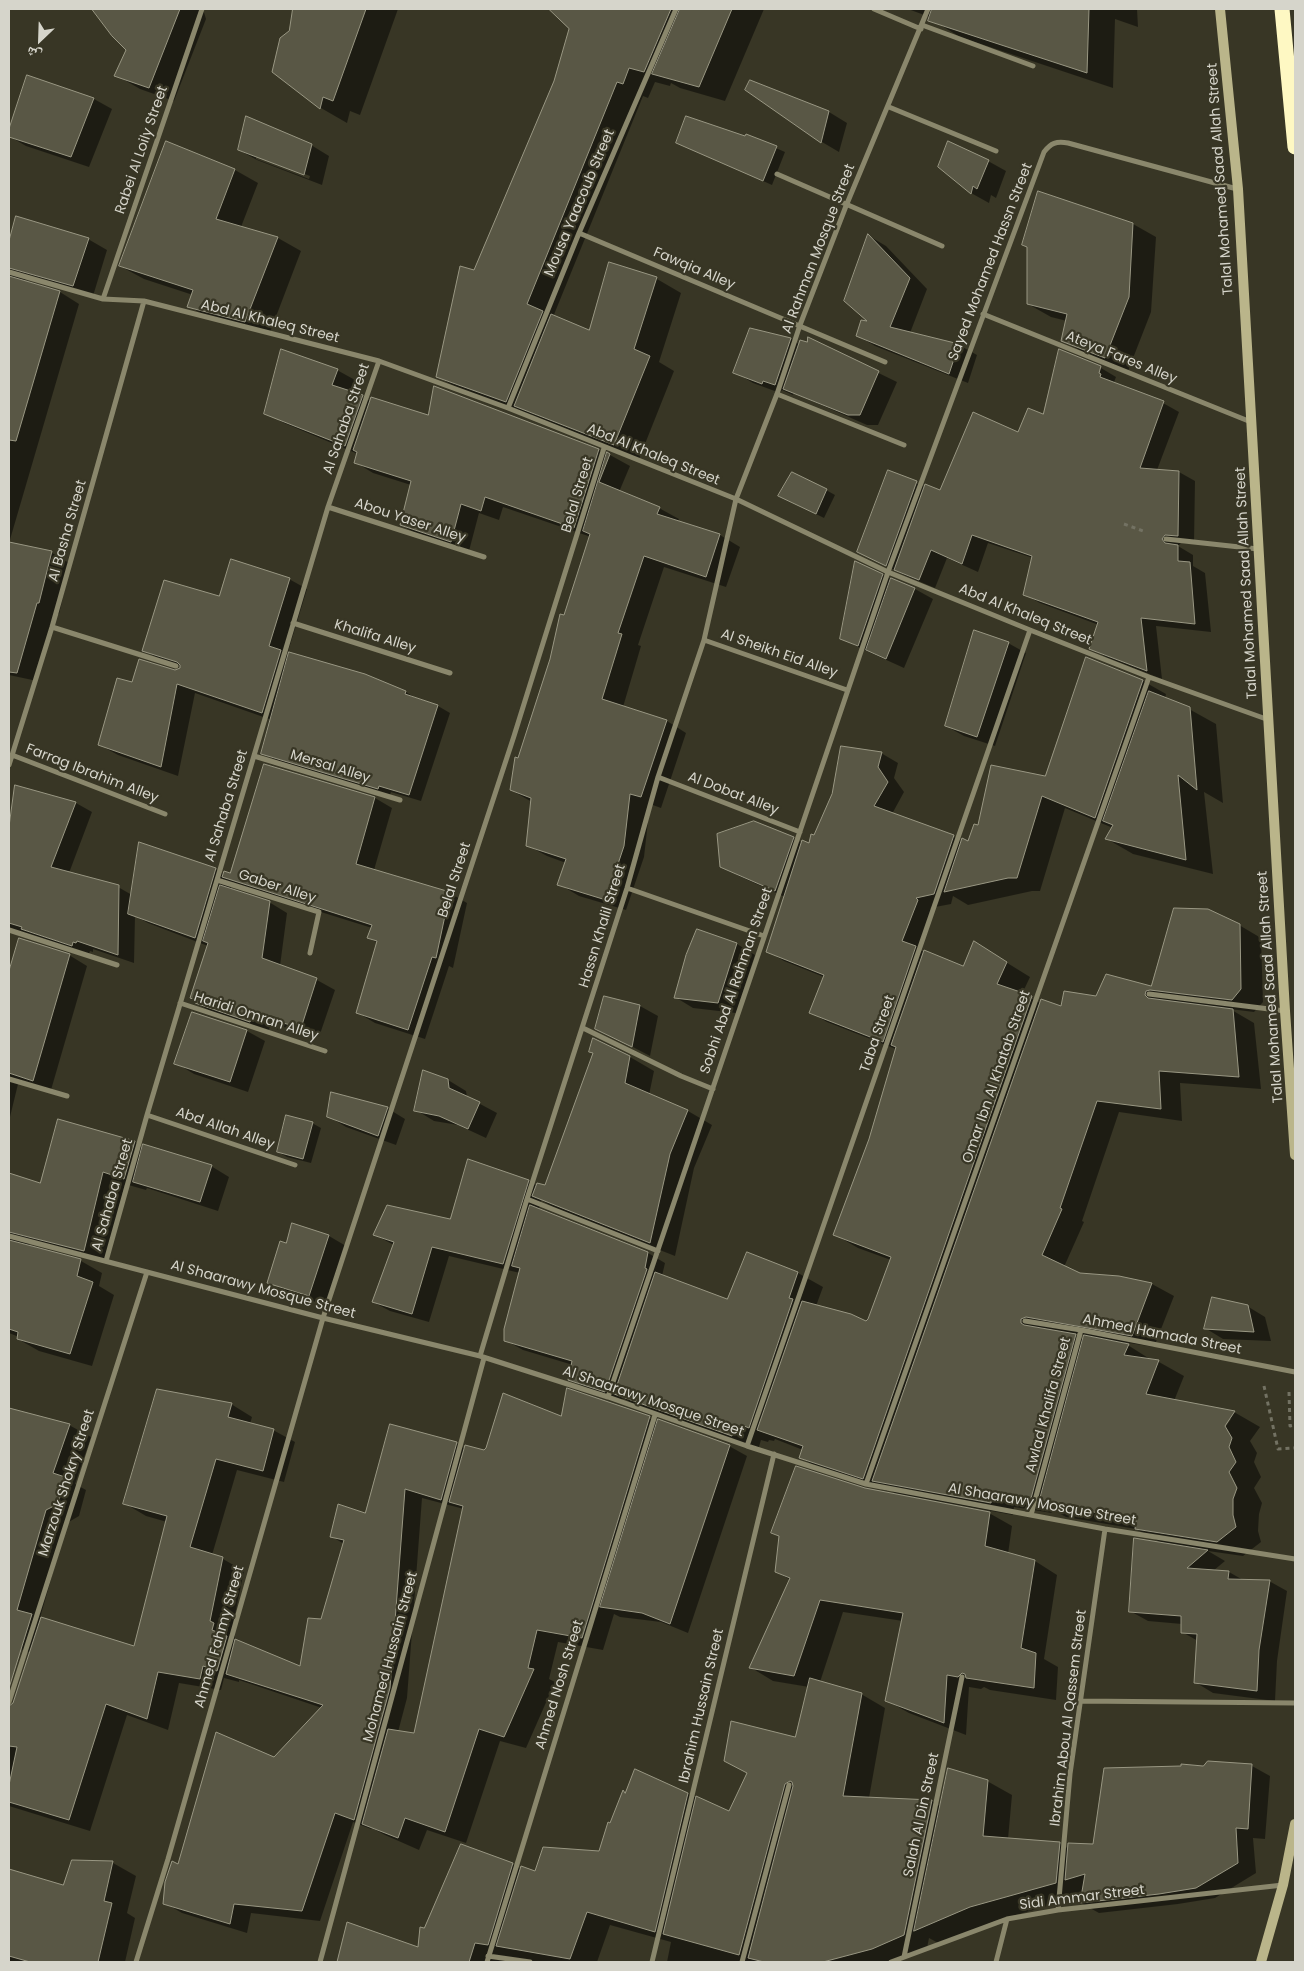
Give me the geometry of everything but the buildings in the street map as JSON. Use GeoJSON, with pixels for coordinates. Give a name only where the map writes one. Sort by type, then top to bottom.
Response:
{"type":"FeatureCollection","features":[{"type":"Feature","properties":{"kind":"highway"},"geometry":{"type":"LineString","coordinates":[[1282,9],[1295,147]]}},
{"type":"Feature","properties":{"kind":"main road","name":"Talal Mohamed Saad Allah Street"},"geometry":{"type":"LineString","coordinates":[[1220,9],[1238,189],[1285,1011],[1295,1155]]}},
{"type":"Feature","properties":{"kind":"main road"},"geometry":{"type":"LineString","coordinates":[[1261,1962],[1283,1885],[1295,1824]]}},
{"type":"Feature","properties":{"kind":"street","name":"Rabei Al Loily Street"},"geometry":{"type":"LineString","coordinates":[[103,299],[202,9]]}},
{"type":"Feature","properties":{"kind":"street","name":"Mousa Yaacoub Street"},"geometry":{"type":"LineString","coordinates":[[508,408],[579,233],[676,9]]}},
{"type":"Feature","properties":{"kind":"street"},"geometry":{"type":"LineString","coordinates":[[874,9],[1033,66]]}},
{"type":"Feature","properties":{"kind":"street","name":"Al Rahman Mosque Street"},"geometry":{"type":"LineString","coordinates":[[736,500],[846,206],[889,107],[928,9]]}},
{"type":"Feature","properties":{"kind":"street"},"geometry":{"type":"LineString","coordinates":[[889,107],[996,151]]}},
{"type":"Feature","properties":{"kind":"street","name":"Sayed Mohamed Hassn Street"},"geometry":{"type":"LineString","coordinates":[[888,572],[1044,152],[1050,144],[1059,141],[1068,143],[1238,189]]}},
{"type":"Feature","properties":{"kind":"street"},"geometry":{"type":"LineString","coordinates":[[777,174],[846,206],[942,246]]}},
{"type":"Feature","properties":{"kind":"street","name":"Fawqia Alley"},"geometry":{"type":"LineString","coordinates":[[579,233],[885,362]]}},
{"type":"Feature","properties":{"kind":"street","name":"Abd Al Khaleq Street"},"geometry":{"type":"LineString","coordinates":[[9,272],[103,299],[144,301],[379,361],[508,408],[736,500],[888,572],[1030,630],[1149,677],[1269,720]]}},
{"type":"Feature","properties":{"kind":"street","name":"Al Basha Street"},"geometry":{"type":"LineString","coordinates":[[9,765],[52,626],[144,301]]}},
{"type":"Feature","properties":{"kind":"street","name":"Ateya Fares Alley"},"geometry":{"type":"LineString","coordinates":[[983,314],[1251,422]]}},
{"type":"Feature","properties":{"kind":"street","name":"Al Sahaba Street"},"geometry":{"type":"LineString","coordinates":[[106,1261],[147,1115],[328,507],[379,361]]}},
{"type":"Feature","properties":{"kind":"street"},"geometry":{"type":"LineString","coordinates":[[777,394],[904,445]]}},
{"type":"Feature","properties":{"kind":"street","name":"Belal Street"},"geometry":{"type":"LineString","coordinates":[[322,1318],[514,736],[604,448]]}},
{"type":"Feature","properties":{"kind":"street","name":"Hassn Khalil Street"},"geometry":{"type":"LineString","coordinates":[[482,1357],[527,1199],[584,1028],[627,888],[658,777],[704,640],[736,500]]}},
{"type":"Feature","properties":{"kind":"street","name":"Abou Yaser Alley"},"geometry":{"type":"LineString","coordinates":[[328,507],[484,556]]}},
{"type":"Feature","properties":{"kind":"street"},"geometry":{"type":"LineString","coordinates":[[1166,539],[1259,549]]}},
{"type":"Feature","properties":{"kind":"street","name":"Sobhi Abd Al Rahman Street"},"geometry":{"type":"LineString","coordinates":[[608,1397],[888,572]]}},
{"type":"Feature","properties":{"kind":"street","name":"Khalifa Alley"},"geometry":{"type":"LineString","coordinates":[[293,623],[450,673]]}},
{"type":"Feature","properties":{"kind":"street"},"geometry":{"type":"LineString","coordinates":[[52,626],[176,666]]}},
{"type":"Feature","properties":{"kind":"street","name":"Taba Street"},"geometry":{"type":"LineString","coordinates":[[747,1446],[1030,630]]}},
{"type":"Feature","properties":{"kind":"street","name":"Al Sheikh Eid Alley"},"geometry":{"type":"LineString","coordinates":[[704,640],[847,690]]}},
{"type":"Feature","properties":{"kind":"street","name":"Omar Ibn Al Khatab Street"},"geometry":{"type":"LineString","coordinates":[[866,1484],[1149,677]]}},
{"type":"Feature","properties":{"kind":"street","name":"Farrag Ibrahim Alley"},"geometry":{"type":"LineString","coordinates":[[12,755],[165,814]]}},
{"type":"Feature","properties":{"kind":"street","name":"Mersal Alley"},"geometry":{"type":"LineString","coordinates":[[254,756],[400,800]]}},
{"type":"Feature","properties":{"kind":"street","name":"Al Dobat Alley"},"geometry":{"type":"LineString","coordinates":[[658,777],[800,832]]}},
{"type":"Feature","properties":{"kind":"street","name":"Gaber Alley"},"geometry":{"type":"LineString","coordinates":[[217,880],[319,912],[310,954]]}},
{"type":"Feature","properties":{"kind":"street"},"geometry":{"type":"LineString","coordinates":[[627,888],[764,936]]}},
{"type":"Feature","properties":{"kind":"street"},"geometry":{"type":"LineString","coordinates":[[9,930],[117,965]]}},
{"type":"Feature","properties":{"kind":"street"},"geometry":{"type":"LineString","coordinates":[[1149,994],[1285,1011]]}},
{"type":"Feature","properties":{"kind":"street","name":"Haridi Omran Alley"},"geometry":{"type":"LineString","coordinates":[[180,1004],[326,1052]]}},
{"type":"Feature","properties":{"kind":"street"},"geometry":{"type":"LineString","coordinates":[[584,1028],[713,1089]]}},
{"type":"Feature","properties":{"kind":"street"},"geometry":{"type":"LineString","coordinates":[[9,1079],[67,1096]]}},
{"type":"Feature","properties":{"kind":"street","name":"Abd Allah Alley"},"geometry":{"type":"LineString","coordinates":[[147,1115],[295,1165]]}},
{"type":"Feature","properties":{"kind":"street"},"geometry":{"type":"LineString","coordinates":[[527,1199],[658,1251]]}},
{"type":"Feature","properties":{"kind":"street","name":"Al Shaarawy Mosque Street"},"geometry":{"type":"LineString","coordinates":[[9,1236],[322,1318],[482,1357],[608,1397],[655,1415],[866,1484],[1105,1529],[1295,1559]]}},
{"type":"Feature","properties":{"kind":"street","name":"Marzouk Shokry Street"},"geometry":{"type":"LineString","coordinates":[[9,1702],[147,1272]]}},
{"type":"Feature","properties":{"kind":"street","name":"Ahmed Fahmy Street"},"geometry":{"type":"LineString","coordinates":[[136,1962],[173,1840],[322,1318]]}},
{"type":"Feature","properties":{"kind":"street","name":"Ahmed Hamada Street"},"geometry":{"type":"LineString","coordinates":[[1025,1321],[1081,1330],[1295,1372]]}},
{"type":"Feature","properties":{"kind":"street","name":"Awlad Khalifa Street"},"geometry":{"type":"LineString","coordinates":[[1031,1515],[1081,1330]]}},
{"type":"Feature","properties":{"kind":"street","name":"Mohamed Hussain Street"},"geometry":{"type":"LineString","coordinates":[[320,1962],[482,1357]]}},
{"type":"Feature","properties":{"kind":"street","name":"Ahmed Nosh Street"},"geometry":{"type":"LineString","coordinates":[[487,1962],[655,1415]]}},
{"type":"Feature","properties":{"kind":"street","name":"Ibrahim Hussain Street"},"geometry":{"type":"LineString","coordinates":[[652,1962],[774,1454]]}},
{"type":"Feature","properties":{"kind":"street","name":"Ibrahim Abou Al Qassem Street"},"geometry":{"type":"LineString","coordinates":[[1058,1910],[1070,1774],[1105,1529]]}},
{"type":"Feature","properties":{"kind":"street","name":"Salah Al Din Street"},"geometry":{"type":"LineString","coordinates":[[904,1957],[962,1677]]}},
{"type":"Feature","properties":{"kind":"street"},"geometry":{"type":"LineString","coordinates":[[1080,1701],[1295,1703]]}},
{"type":"Feature","properties":{"kind":"street"},"geometry":{"type":"LineString","coordinates":[[742,1962],[789,1785]]}},
{"type":"Feature","properties":{"kind":"street","name":"Sidi Ammar Street"},"geometry":{"type":"LineString","coordinates":[[891,1962],[1007,1919],[1058,1910],[1283,1885]]}},
{"type":"Feature","properties":{"kind":"street"},"geometry":{"type":"LineString","coordinates":[[996,1962],[1007,1919]]}},
{"type":"Feature","properties":{"kind":"street"},"geometry":{"type":"LineString","coordinates":[[488,1956],[530,1962]]}},
{"type":"Feature","properties":{"kind":"path"},"geometry":{"type":"LineString","coordinates":[[1273,1388],[1264,1386],[1278,1449],[1295,1448]]}},
{"type":"Feature","properties":{"kind":"path"},"geometry":{"type":"LineString","coordinates":[[1281,1390],[1289,1391],[1290,1426],[1295,1425]]}}]}
